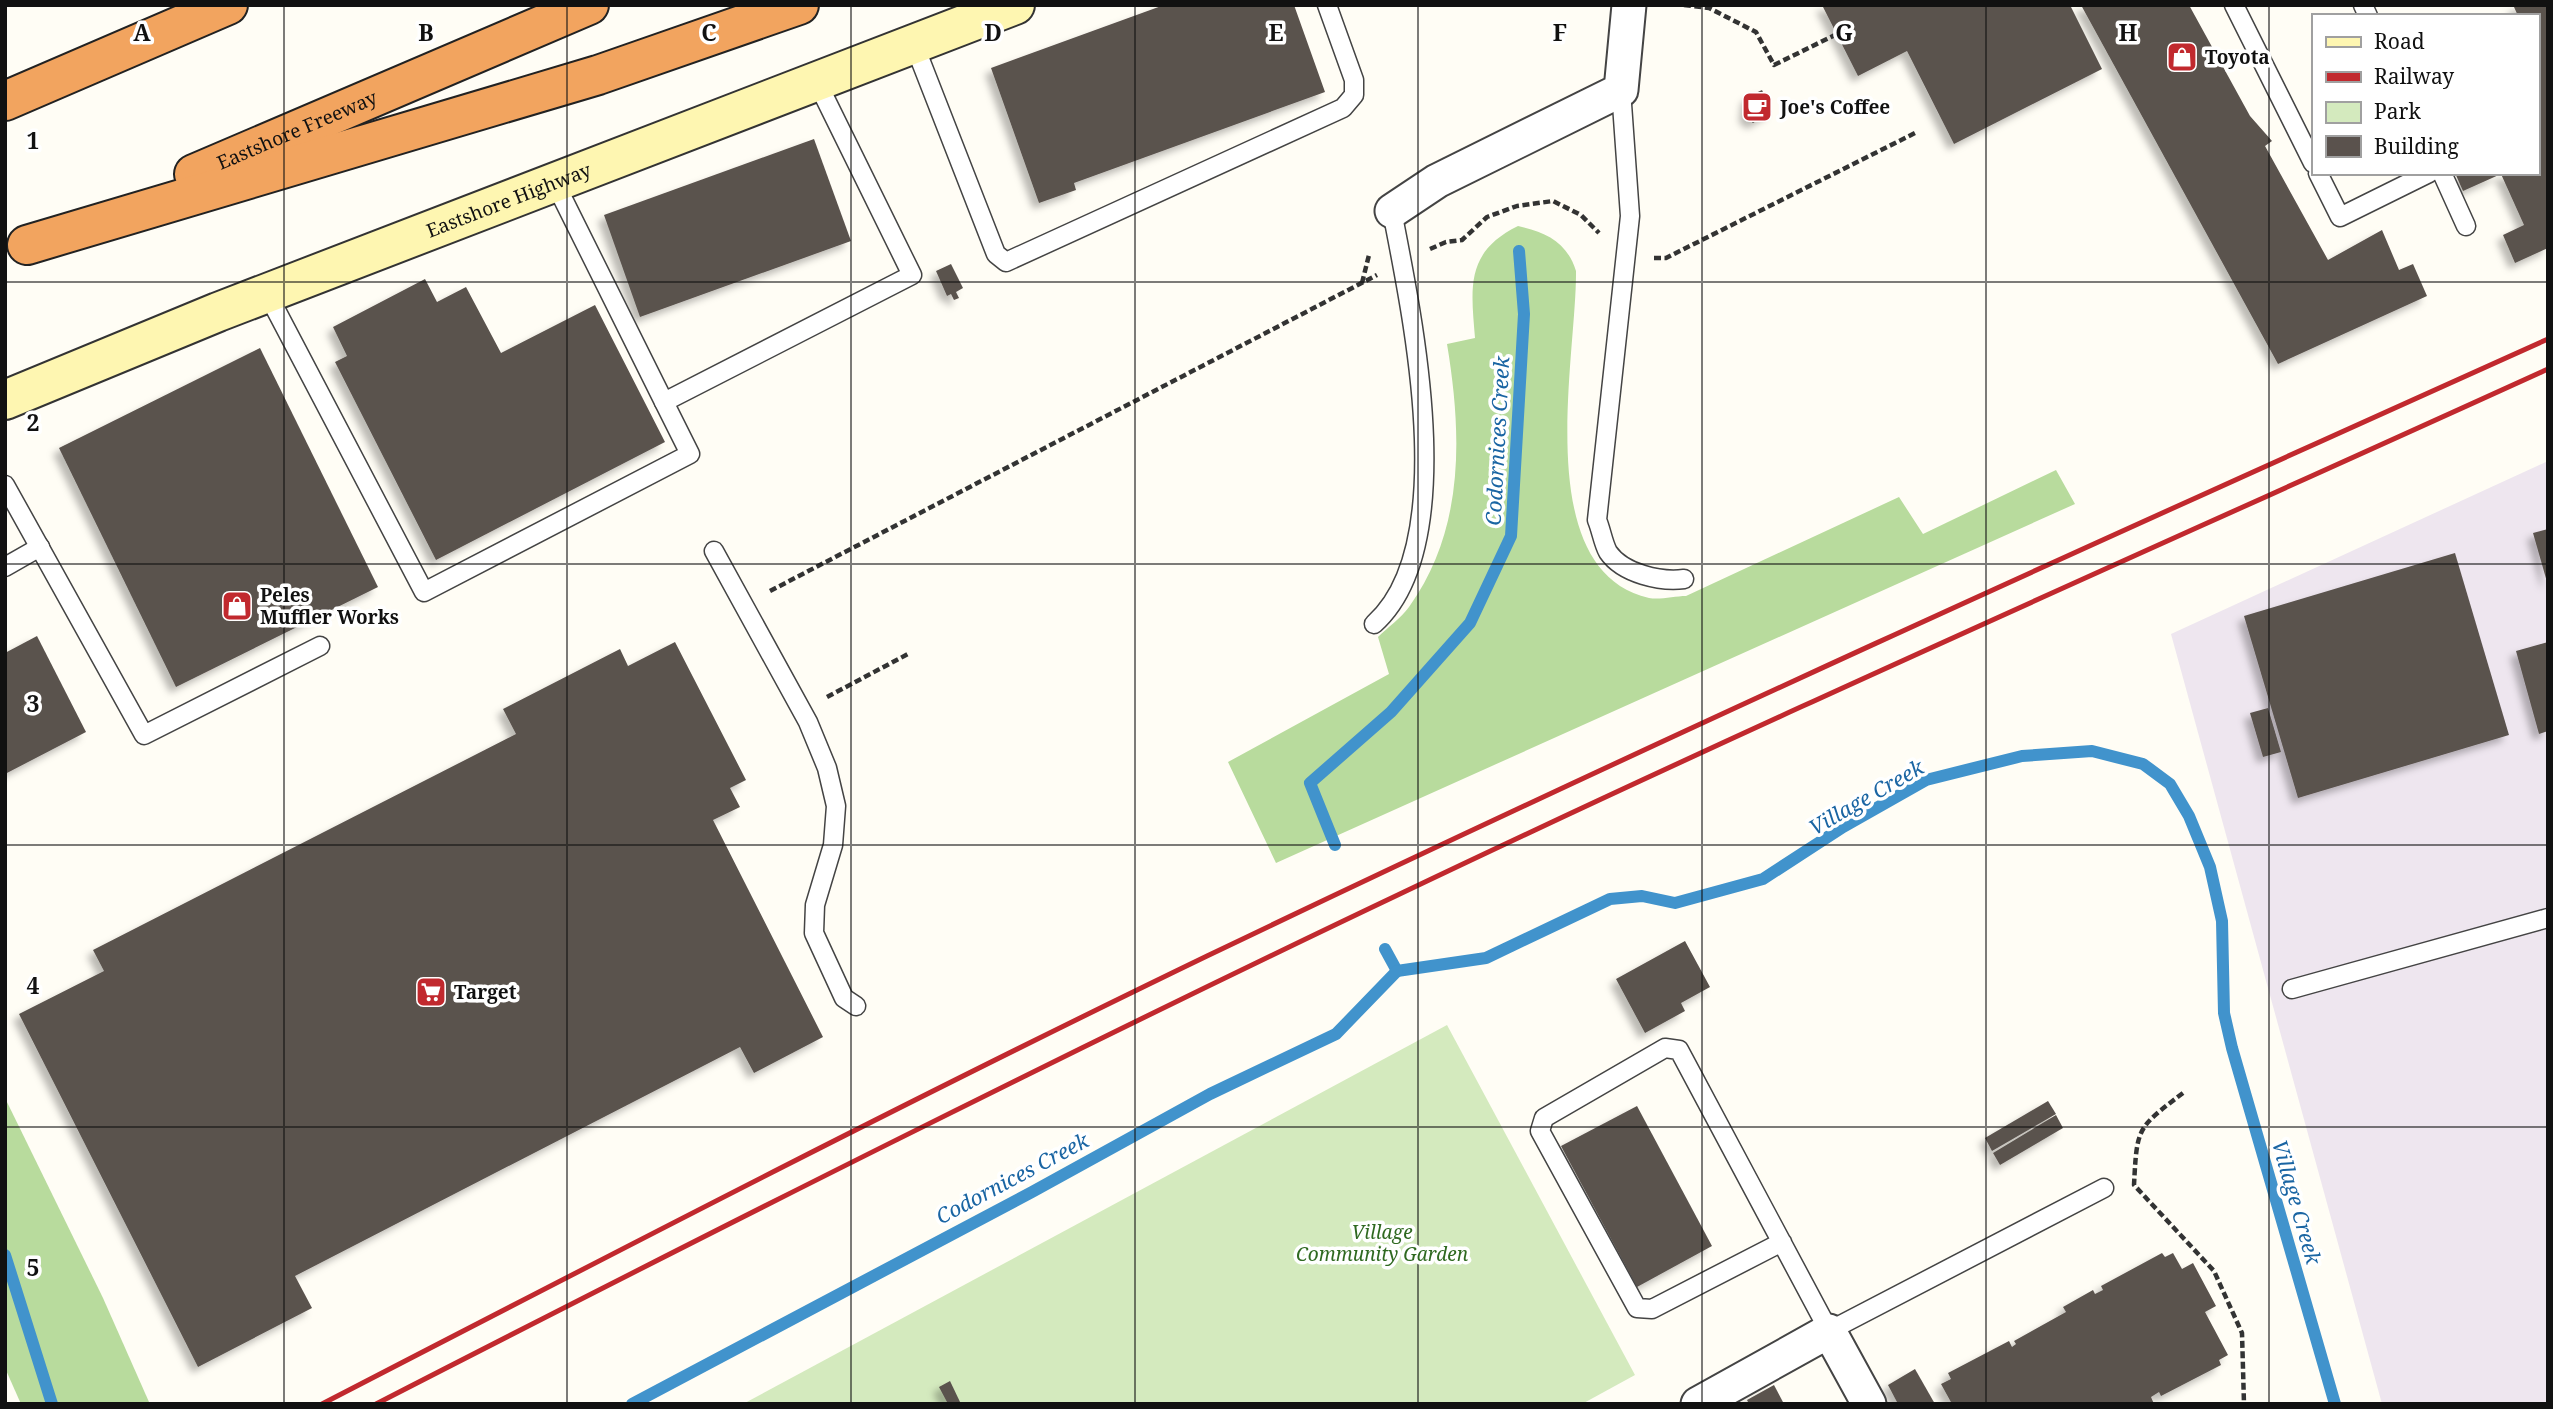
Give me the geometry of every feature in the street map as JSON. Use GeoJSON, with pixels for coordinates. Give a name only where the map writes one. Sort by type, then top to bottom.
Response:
{"type":"FeatureCollection","features":[{"type":"Feature","properties":{"kind":"highway"},"geometry":{"type":"LineString","coordinates":[[5,101],[228,5]]}},
{"type":"Feature","properties":{"kind":"highway","name":"Eastshore Freeway"},"geometry":{"type":"LineString","coordinates":[[16,249],[589,5]]}},
{"type":"Feature","properties":{"kind":"highway"},"geometry":{"type":"LineString","coordinates":[[16,249],[585,79],[799,5]]}},
{"type":"Feature","properties":{"kind":"street","name":"Eastshore Highway"},"geometry":{"type":"LineString","coordinates":[[5,400],[267,293],[1015,5]]}},
{"type":"Feature","properties":{"kind":"street"},"geometry":{"type":"LineString","coordinates":[[1392,211],[1437,181],[1621,90],[1629,5]]}},
{"type":"Feature","properties":{"kind":"street"},"geometry":{"type":"LineString","coordinates":[[1698,1404],[1829,1331],[1869,1404]]}},
{"type":"Feature","properties":{"kind":"lane"},"geometry":{"type":"LineString","coordinates":[[914,44],[996,254],[1006,262],[1343,108],[1354,95],[1354,80],[1327,5]]}},
{"type":"Feature","properties":{"kind":"lane"},"geometry":{"type":"LineString","coordinates":[[2234,5],[2312,161]]}},
{"type":"Feature","properties":{"kind":"lane"},"geometry":{"type":"LineString","coordinates":[[664,402],[912,275],[817,82]]}},
{"type":"Feature","properties":{"kind":"lane"},"geometry":{"type":"LineString","coordinates":[[1621,90],[1630,216],[1597,520],[1609,552],[1625,565],[1665,582],[1684,579]]}},
{"type":"Feature","properties":{"kind":"lane"},"geometry":{"type":"LineString","coordinates":[[2319,175],[2340,217],[2425,175]]}},
{"type":"Feature","properties":{"kind":"lane"},"geometry":{"type":"LineString","coordinates":[[2443,175],[2466,226]]}},
{"type":"Feature","properties":{"kind":"lane"},"geometry":{"type":"LineString","coordinates":[[267,293],[424,592],[690,454],[555,183]]}},
{"type":"Feature","properties":{"kind":"lane"},"geometry":{"type":"LineString","coordinates":[[1374,624],[1392,607],[1412,566],[1425,461],[1412,328],[1392,211]]}},
{"type":"Feature","properties":{"kind":"lane"},"geometry":{"type":"LineString","coordinates":[[5,485],[144,735],[320,646]]}},
{"type":"Feature","properties":{"kind":"lane"},"geometry":{"type":"LineString","coordinates":[[5,567],[40,547]]}},
{"type":"Feature","properties":{"kind":"lane"},"geometry":{"type":"LineString","coordinates":[[713,551],[808,722],[827,768],[836,806],[832,845],[815,905],[814,933],[844,998],[856,1006]]}},
{"type":"Feature","properties":{"kind":"lane"},"geometry":{"type":"LineString","coordinates":[[2292,989],[2548,918]]}},
{"type":"Feature","properties":{"kind":"lane"},"geometry":{"type":"LineString","coordinates":[[1782,1242],[1652,1309],[1637,1308],[1541,1131],[1544,1118],[1665,1048],[1679,1050],[1782,1242],[1829,1331],[2104,1188]]}},
{"type":"Feature","properties":{"kind":"path"},"geometry":{"type":"LineString","coordinates":[[1684,5],[1709,8],[1756,32],[1774,65],[1837,34]]}},
{"type":"Feature","properties":{"kind":"path"},"geometry":{"type":"LineString","coordinates":[[1646,258],[1665,258],[1917,132]]}},
{"type":"Feature","properties":{"kind":"path"},"geometry":{"type":"LineString","coordinates":[[1430,249],[1446,242],[1462,240],[1487,217],[1517,206],[1553,201],[1581,215],[1602,236]]}},
{"type":"Feature","properties":{"kind":"path"},"geometry":{"type":"LineString","coordinates":[[1362,283],[1371,244]]}},
{"type":"Feature","properties":{"kind":"path"},"geometry":{"type":"LineString","coordinates":[[769,591],[1384,272]]}},
{"type":"Feature","properties":{"kind":"path"},"geometry":{"type":"LineString","coordinates":[[827,697],[908,654]]}},
{"type":"Feature","properties":{"kind":"path"},"geometry":{"type":"LineString","coordinates":[[2183,1093],[2151,1117],[2136,1139],[2134,1185],[2214,1271],[2242,1333],[2244,1404]]}},
{"type":"Feature","properties":{"kind":"shaded area"},"geometry":{"type":"Polygon","coordinates":[[[2548,461],[2548,1404],[2382,1404],[2171,634],[2548,461]]]}},
{"type":"Feature","properties":{"kind":"green space"},"geometry":{"type":"Polygon","coordinates":[[[1518,226],[1538,231],[1554,240],[1567,253],[1576,271],[1568,405],[1568,456],[1573,505],[1587,547],[1611,579],[1649,598],[1686,596],[1899,497],[1923,534],[2056,470],[2075,504],[1276,863],[1228,762],[1389,674],[1378,637],[1406,611],[1427,577],[1441,546],[1450,513],[1456,446],[1447,344],[1475,338],[1475,273],[1488,247],[1518,226]]]}},
{"type":"Feature","properties":{"kind":"green space","name":"Village Community Garden"},"geometry":{"type":"Polygon","coordinates":[[[1447,1025],[1635,1375],[1582,1404],[743,1404],[1447,1025]]]}},
{"type":"Feature","properties":{"kind":"green space"},"geometry":{"type":"Polygon","coordinates":[[[5,1098],[103,1298],[149,1402],[145,1404],[21,1404],[5,1368],[5,1098]]]}},
{"type":"Feature","properties":{"kind":"building"},"geometry":{"type":"Polygon","coordinates":[[[1164,5],[1294,5],[1325,92],[1074,183],[1076,190],[1039,203],[991,68],[1164,5]]]}},
{"type":"Feature","properties":{"kind":"building"},"geometry":{"type":"Polygon","coordinates":[[[1822,5],[2070,5],[2102,69],[1954,144],[1907,51],[1858,76],[1822,5]]]}},
{"type":"Feature","properties":{"kind":"building"},"geometry":{"type":"Polygon","coordinates":[[[2081,5],[2189,5],[2250,116],[2272,141],[2265,146],[2328,260],[2382,230],[2399,270],[2413,264],[2427,296],[2278,364],[2081,5]]]}},
{"type":"Feature","properties":{"kind":"building"},"geometry":{"type":"Polygon","coordinates":[[[2548,5],[2548,248],[2515,263],[2503,235],[2524,225],[2501,175],[2539,175],[2539,14],[2517,14],[2514,7],[2548,5]]]}},
{"type":"Feature","properties":{"kind":"building"},"geometry":{"type":"Polygon","coordinates":[[[1762,90],[1772,112],[1753,123],[1745,117],[1747,97],[1762,90]]]}},
{"type":"Feature","properties":{"kind":"building"},"geometry":{"type":"Polygon","coordinates":[[[814,139],[851,241],[640,317],[604,215],[814,139]]]}},
{"type":"Feature","properties":{"kind":"building"},"geometry":{"type":"Polygon","coordinates":[[[2456,175],[2499,175],[2463,191],[2456,175]]]}},
{"type":"Feature","properties":{"kind":"building"},"geometry":{"type":"Polygon","coordinates":[[[951,264],[963,288],[956,292],[959,298],[954,300],[951,294],[947,296],[936,271],[951,264]]]}},
{"type":"Feature","properties":{"kind":"building"},"geometry":{"type":"Polygon","coordinates":[[[425,279],[437,302],[466,287],[501,353],[595,305],[665,442],[436,560],[335,362],[347,356],[333,327],[425,279]]]}},
{"type":"Feature","properties":{"kind":"building"},"geometry":{"type":"Polygon","coordinates":[[[260,348],[378,587],[176,687],[59,448],[260,348]]]}},
{"type":"Feature","properties":{"kind":"building"},"geometry":{"type":"Polygon","coordinates":[[[2548,529],[2548,582],[2547,582],[2533,533],[2548,529]]]}},
{"type":"Feature","properties":{"kind":"building"},"geometry":{"type":"Polygon","coordinates":[[[2455,553],[2509,735],[2298,798],[2244,616],[2455,553]]]}},
{"type":"Feature","properties":{"kind":"building"},"geometry":{"type":"Polygon","coordinates":[[[37,636],[86,732],[5,774],[5,653],[37,636]]]}},
{"type":"Feature","properties":{"kind":"building","name":"Target"},"geometry":{"type":"Polygon","coordinates":[[[675,642],[746,780],[730,788],[740,807],[713,820],[823,1037],[754,1073],[740,1047],[295,1276],[312,1308],[198,1367],[19,1014],[104,971],[93,950],[516,734],[503,709],[620,649],[628,666],[675,642]]]}},
{"type":"Feature","properties":{"kind":"building"},"geometry":{"type":"Polygon","coordinates":[[[2548,642],[2548,731],[2539,734],[2516,651],[2548,642]]]}},
{"type":"Feature","properties":{"kind":"building"},"geometry":{"type":"Polygon","coordinates":[[[2268,708],[2281,752],[2263,757],[2250,713],[2268,708]]]}},
{"type":"Feature","properties":{"kind":"building"},"geometry":{"type":"Polygon","coordinates":[[[1685,941],[1710,987],[1681,1003],[1685,1011],[1645,1033],[1616,979],[1685,941]]]}},
{"type":"Feature","properties":{"kind":"building"},"geometry":{"type":"Polygon","coordinates":[[[2048,1101],[2056,1114],[1992,1151],[1985,1138],[2048,1101]]]}},
{"type":"Feature","properties":{"kind":"building"},"geometry":{"type":"Polygon","coordinates":[[[1637,1106],[1712,1246],[1637,1287],[1561,1146],[1637,1106]]]}},
{"type":"Feature","properties":{"kind":"building"},"geometry":{"type":"Polygon","coordinates":[[[2056,1115],[2063,1128],[2000,1165],[1993,1153],[2056,1115]]]}},
{"type":"Feature","properties":{"kind":"building"},"geometry":{"type":"Polygon","coordinates":[[[2162,1253],[2165,1257],[2173,1253],[2182,1269],[2193,1263],[2216,1306],[2205,1312],[2228,1355],[2219,1360],[2221,1365],[2161,1396],[2159,1392],[2151,1397],[2154,1404],[1952,1404],[1941,1384],[1951,1379],[1948,1373],[2009,1341],[2012,1347],[2016,1344],[2014,1341],[2066,1312],[2063,1307],[2093,1290],[2095,1294],[2103,1290],[2101,1286],[2162,1253]]]}},
{"type":"Feature","properties":{"kind":"building"},"geometry":{"type":"Polygon","coordinates":[[[1915,1369],[1935,1404],[1898,1404],[1888,1385],[1915,1369]]]}},
{"type":"Feature","properties":{"kind":"building"},"geometry":{"type":"Polygon","coordinates":[[[950,1381],[961,1404],[948,1404],[939,1387],[950,1381]]]}},
{"type":"Feature","properties":{"kind":"building"},"geometry":{"type":"Polygon","coordinates":[[[1774,1385],[1784,1404],[1749,1404],[1747,1400],[1774,1385]]]}},
{"type":"Feature","properties":{"kind":"waterway","name":"Codornices Creek"},"geometry":{"type":"LineString","coordinates":[[1335,845],[1310,783],[1391,712],[1470,623],[1511,536],[1524,314],[1519,251]]}},
{"type":"Feature","properties":{"kind":"waterway","name":"Village Creek"},"geometry":{"type":"LineString","coordinates":[[1385,949],[1397,971],[1486,958],[1610,899],[1642,896],[1675,903],[1763,879],[1843,827],[1926,780],[2022,756],[2092,751],[2143,764],[2170,784],[2189,816],[2210,867],[2222,921],[2224,1013],[2232,1048],[2335,1404]]}},
{"type":"Feature","properties":{"kind":"waterway","name":"Codornices Creek"},"geometry":{"type":"LineString","coordinates":[[632,1404],[1032,1192],[1210,1094],[1336,1034],[1397,971]]}},
{"type":"Feature","properties":{"kind":"waterway","name":"Codornices Creek"},"geometry":{"type":"LineString","coordinates":[[5,1255],[52,1404]]}},
{"type":"Feature","properties":{"kind":"railway"},"geometry":{"type":"LineString","coordinates":[[322,1404],[874,1121],[1207,956],[1708,720],[2548,339]]}},
{"type":"Feature","properties":{"kind":"railway"},"geometry":{"type":"LineString","coordinates":[[376,1404],[888,1144],[1404,892],[1832,693],[2548,369]]}},
{"type":"Feature","properties":{"kind":"place","name":"Toyota"},"geometry":{"type":"Point","coordinates":[2182,57]}},
{"type":"Feature","properties":{"kind":"place","name":"Joe's Coffee"},"geometry":{"type":"Point","coordinates":[1757,107]}},
{"type":"Feature","properties":{"kind":"place","name":"Peles Muffler Works"},"geometry":{"type":"Point","coordinates":[237,606]}},
{"type":"Feature","properties":{"kind":"place","name":"Target"},"geometry":{"type":"Point","coordinates":[431,992]}}]}
